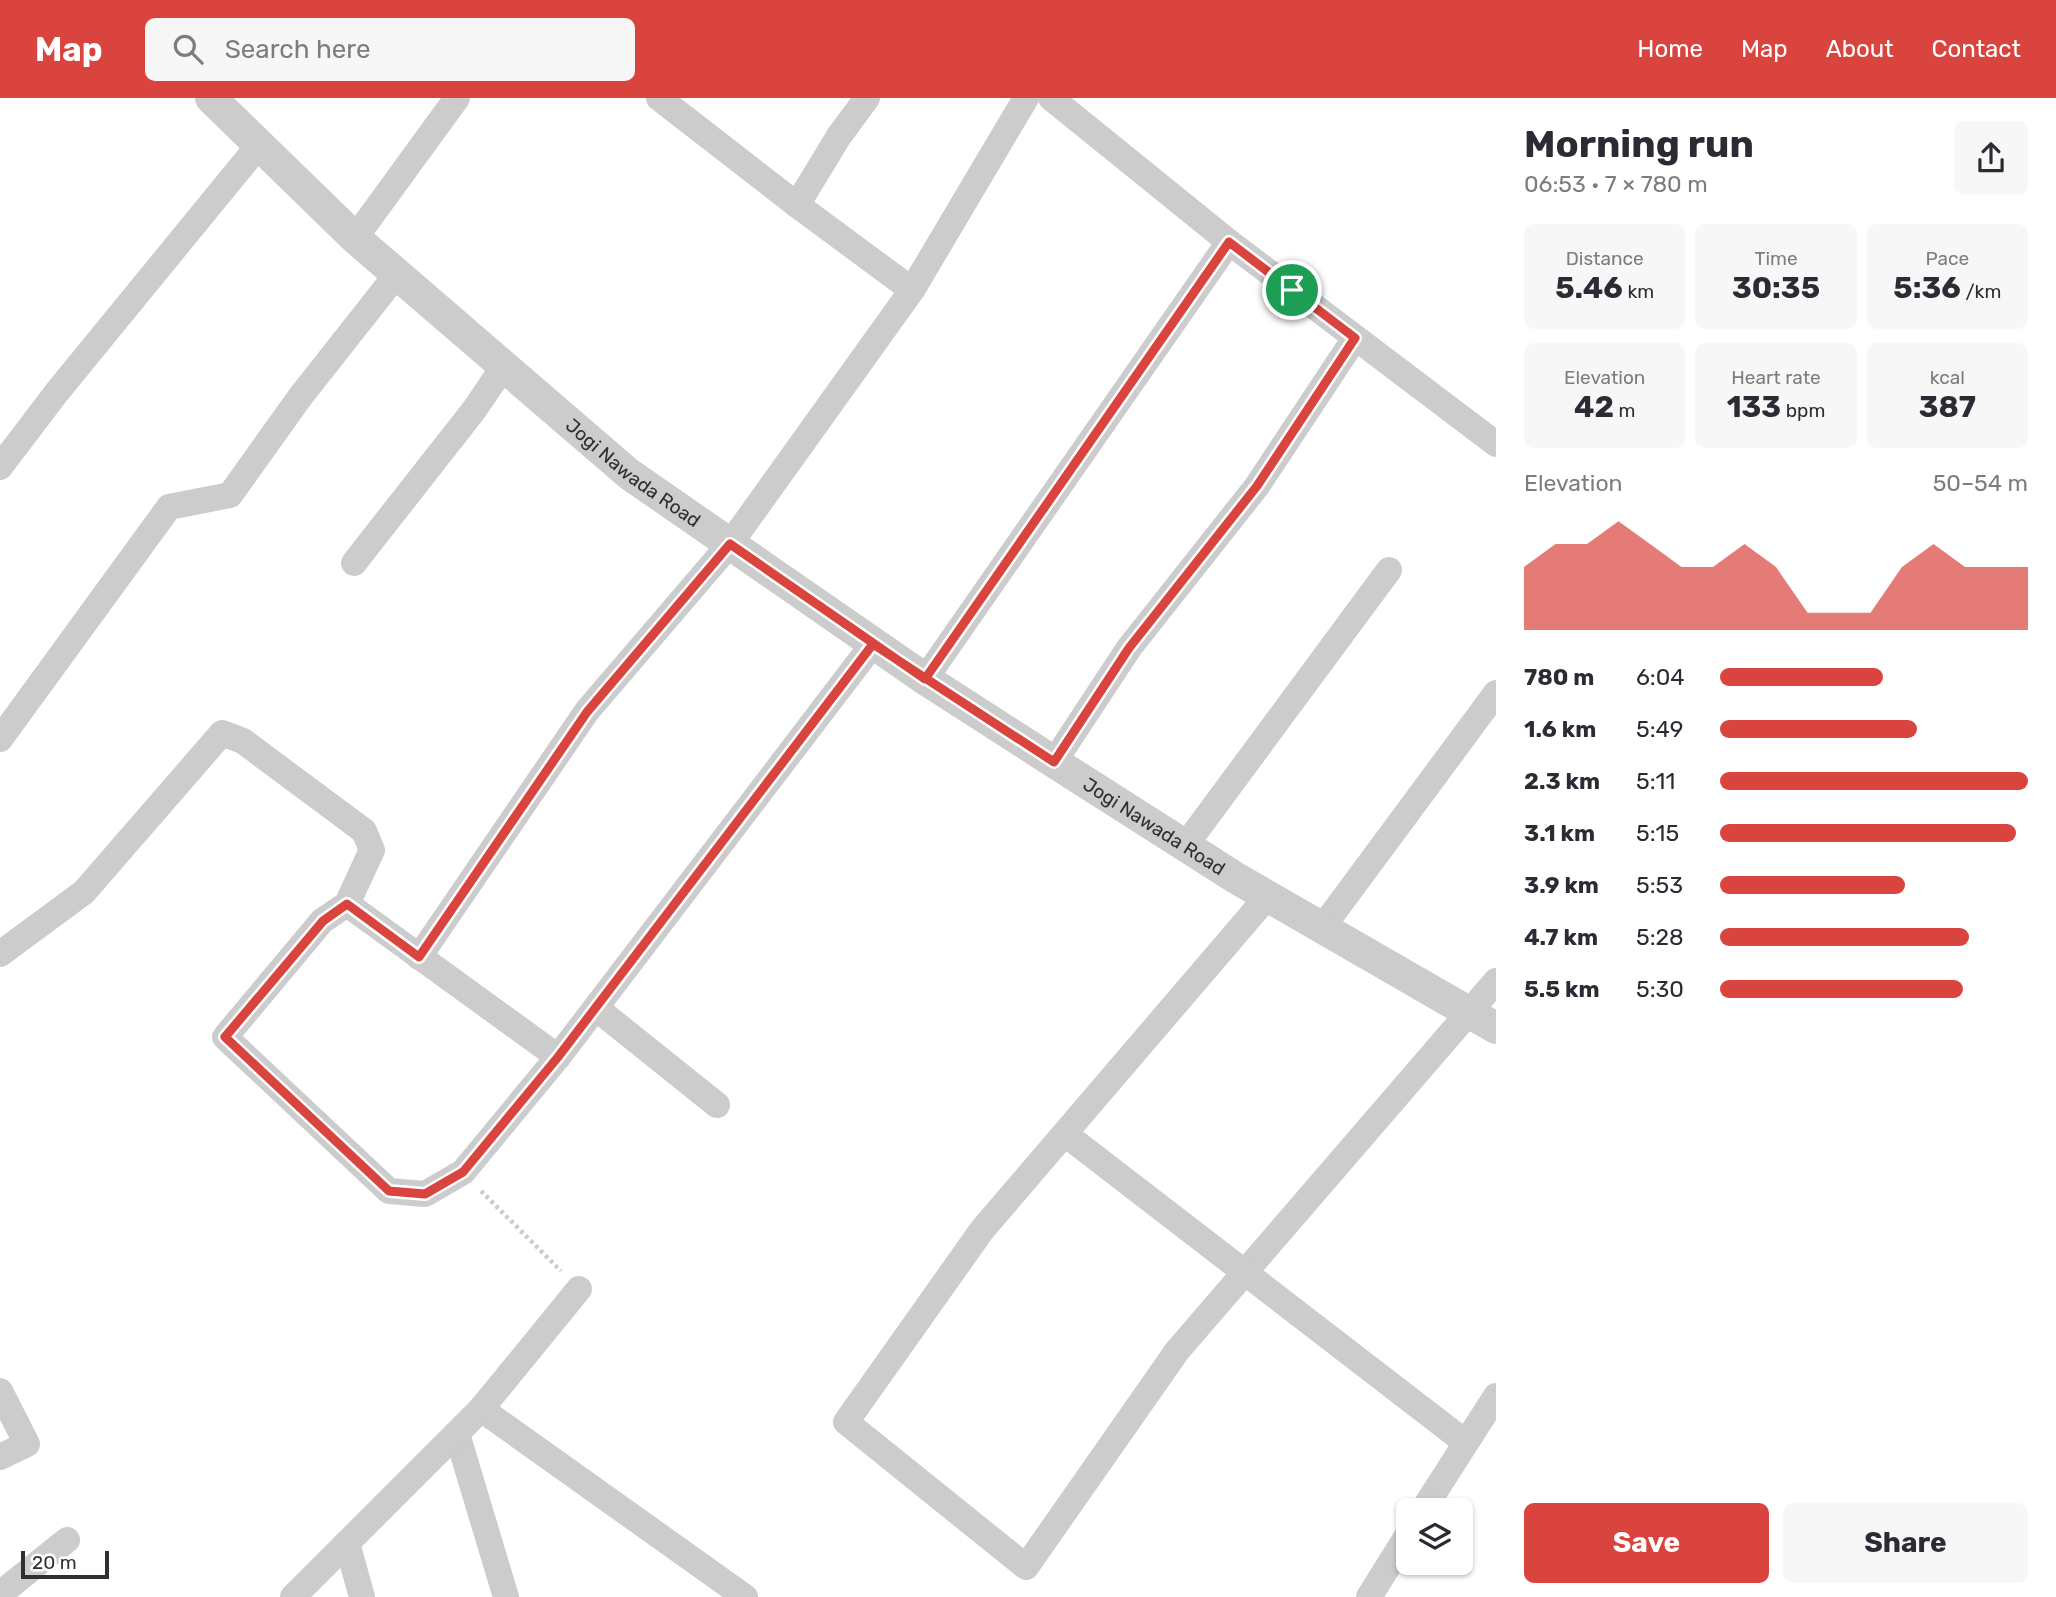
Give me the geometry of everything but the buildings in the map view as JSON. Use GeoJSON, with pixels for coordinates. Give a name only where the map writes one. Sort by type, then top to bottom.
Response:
{"type":"FeatureCollection","features":[{"type":"Feature","properties":{"kind":"street","name":"Jogi Nawada Road"},"geometry":{"type":"LineString","coordinates":[[211,98],[355,238],[629,474],[925,679],[1185,846],[1483,1021]]}},
{"type":"Feature","properties":{"kind":"street"},"geometry":{"type":"LineString","coordinates":[[355,238],[457,98]]}},
{"type":"Feature","properties":{"kind":"street"},"geometry":{"type":"LineString","coordinates":[[659,98],[912,290]]}},
{"type":"Feature","properties":{"kind":"street"},"geometry":{"type":"LineString","coordinates":[[797,205],[839,136],[867,98]]}},
{"type":"Feature","properties":{"kind":"street"},"geometry":{"type":"LineString","coordinates":[[419,957],[587,712],[730,544],[912,290],[1026,98]]}},
{"type":"Feature","properties":{"kind":"street"},"geometry":{"type":"LineString","coordinates":[[1051,98],[1229,242],[1496,444]]}},
{"type":"Feature","properties":{"kind":"street"},"geometry":{"type":"LineString","coordinates":[[0,467],[57,392],[259,145]]}},
{"type":"Feature","properties":{"kind":"street"},"geometry":{"type":"LineString","coordinates":[[925,679],[1229,242]]}},
{"type":"Feature","properties":{"kind":"street"},"geometry":{"type":"LineString","coordinates":[[0,738],[169,507],[230,495],[300,397],[397,274]]}},
{"type":"Feature","properties":{"kind":"street"},"geometry":{"type":"LineString","coordinates":[[1054,762],[1129,648],[1257,486],[1355,338]]}},
{"type":"Feature","properties":{"kind":"street"},"geometry":{"type":"LineString","coordinates":[[354,563],[474,410],[504,366]]}},
{"type":"Feature","properties":{"kind":"street"},"geometry":{"type":"LineString","coordinates":[[1185,846],[1389,570]]}},
{"type":"Feature","properties":{"kind":"street"},"geometry":{"type":"LineString","coordinates":[[0,954],[84,892],[222,733],[243,741],[364,831],[372,850],[347,904],[323,921],[225,1037],[389,1191],[425,1194],[463,1172],[558,1057],[873,644]]}},
{"type":"Feature","properties":{"kind":"street"},"geometry":{"type":"LineString","coordinates":[[1322,928],[1496,693]]}},
{"type":"Feature","properties":{"kind":"street"},"geometry":{"type":"LineString","coordinates":[[1268,897],[982,1230],[846,1422],[1026,1567],[1177,1351],[1245,1272],[1483,1021],[1496,981]]}},
{"type":"Feature","properties":{"kind":"street"},"geometry":{"type":"LineString","coordinates":[[347,904],[558,1057]]}},
{"type":"Feature","properties":{"kind":"street"},"geometry":{"type":"LineString","coordinates":[[596,1008],[717,1105]]}},
{"type":"Feature","properties":{"kind":"street"},"geometry":{"type":"LineString","coordinates":[[1065,1134],[1465,1442]]}},
{"type":"Feature","properties":{"kind":"street"},"geometry":{"type":"LineString","coordinates":[[293,1597],[481,1409],[579,1289]]}},
{"type":"Feature","properties":{"kind":"street"},"geometry":{"type":"LineString","coordinates":[[0,1391],[27,1444],[0,1457]]}},
{"type":"Feature","properties":{"kind":"street"},"geometry":{"type":"LineString","coordinates":[[1430,1498],[1496,1396]]}},
{"type":"Feature","properties":{"kind":"street"},"geometry":{"type":"LineString","coordinates":[[481,1409],[745,1597]]}},
{"type":"Feature","properties":{"kind":"street"},"geometry":{"type":"LineString","coordinates":[[457,1434],[506,1597]]}},
{"type":"Feature","properties":{"kind":"street"},"geometry":{"type":"LineString","coordinates":[[0,1594],[68,1540]]}},
{"type":"Feature","properties":{"kind":"street"},"geometry":{"type":"LineString","coordinates":[[347,1543],[362,1597]]}},
{"type":"Feature","properties":{"kind":"street"},"geometry":{"type":"LineString","coordinates":[[1369,1597],[1396,1554]]}},
{"type":"Feature","properties":{"kind":"path"},"geometry":{"type":"LineString","coordinates":[[463,1172],[579,1289]]}},
{"type":"Feature","properties":{"kind":"route"},"geometry":{"type":"LineString","coordinates":[[1292,290],[1229,242],[925,679],[730,544],[587,712],[419,957],[347,904],[323,921],[225,1037],[389,1191],[425,1194],[463,1172],[558,1057],[873,644],[925,679],[1054,762],[1129,648],[1257,486],[1355,338],[1292,290]]}}]}
